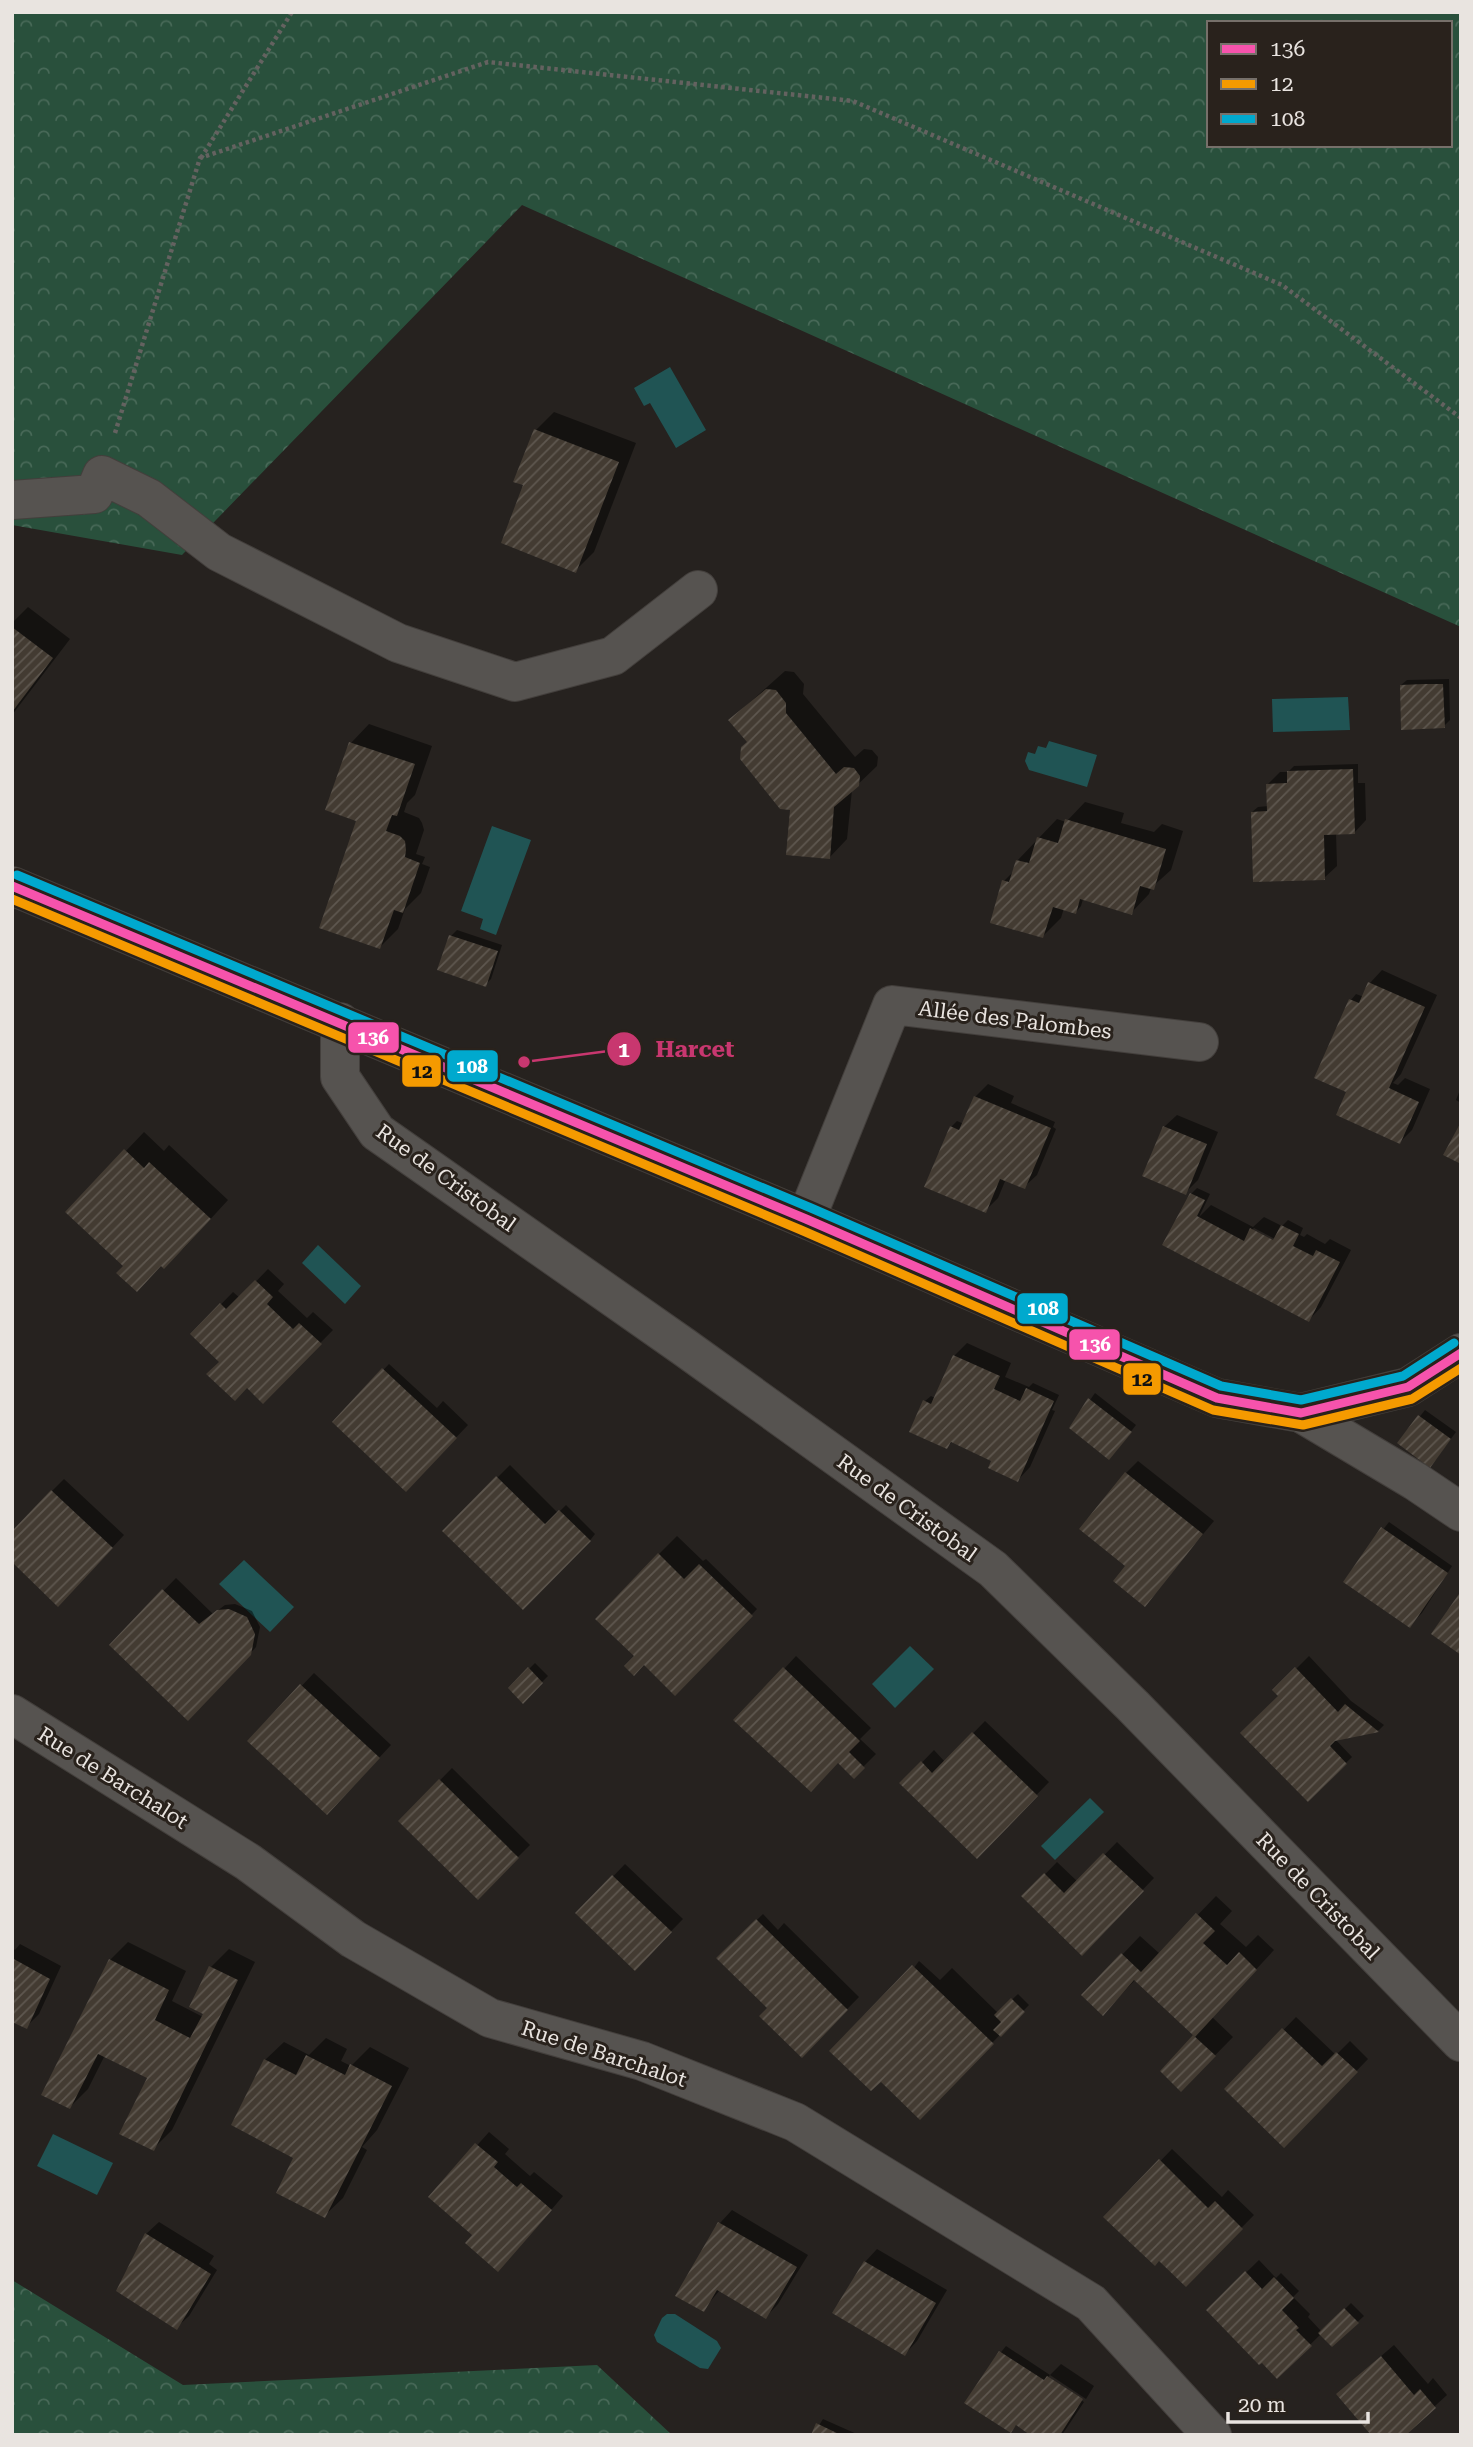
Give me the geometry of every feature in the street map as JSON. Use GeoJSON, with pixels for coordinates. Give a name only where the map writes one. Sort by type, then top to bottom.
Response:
{"type":"FeatureCollection","features":[{"type":"Feature","properties":{"kind":"street"},"geometry":{"type":"LineString","coordinates":[[12,500],[94,494],[102,475],[149,498],[219,552],[386,637],[515,682],[613,656],[698,590]]}},
{"type":"Feature","properties":{"kind":"street"},"geometry":{"type":"LineString","coordinates":[[12,886],[806,1219],[1217,1398],[1301,1413],[1415,1481],[1461,1513]]}},
{"type":"Feature","properties":{"kind":"street","name":"Allée des Palombes"},"geometry":{"type":"LineString","coordinates":[[806,1219],[892,1005],[1199,1042]]}},
{"type":"Feature","properties":{"kind":"street","name":"Rue de Cristobal"},"geometry":{"type":"LineString","coordinates":[[340,1022],[340,1077],[377,1132],[684,1347],[993,1569],[1133,1706],[1461,2042]]}},
{"type":"Feature","properties":{"kind":"street"},"geometry":{"type":"LineString","coordinates":[[1301,1413],[1408,1387],[1461,1353]]}},
{"type":"Feature","properties":{"kind":"street","name":"Rue de Barchalot"},"geometry":{"type":"LineString","coordinates":[[12,1714],[248,1862],[354,1939],[490,2018],[642,2062],[795,2122],[1091,2303],[1212,2435]]}},
{"type":"Feature","properties":{"kind":"path"},"geometry":{"type":"LineString","coordinates":[[102,475],[200,159],[292,12]]}},
{"type":"Feature","properties":{"kind":"path"},"geometry":{"type":"LineString","coordinates":[[200,159],[488,62],[853,101],[1282,285],[1461,418]]}},
{"type":"Feature","properties":{"kind":"green space"},"geometry":{"type":"Polygon","coordinates":[[[12,12],[1461,12],[1461,627],[522,205],[182,555],[12,525],[12,12]]]}},
{"type":"Feature","properties":{"kind":"green space"},"geometry":{"type":"Polygon","coordinates":[[[12,2280],[183,2385],[597,2365],[672,2435],[12,2435],[12,2280]]]}},
{"type":"Feature","properties":{"kind":"water"},"geometry":{"type":"Polygon","coordinates":[[[670,367],[706,430],[676,448],[650,403],[644,406],[634,388],[670,367]]]}},
{"type":"Feature","properties":{"kind":"water"},"geometry":{"type":"Polygon","coordinates":[[[1348,697],[1350,730],[1273,732],[1272,699],[1348,697]]]}},
{"type":"Feature","properties":{"kind":"water"},"geometry":{"type":"Polygon","coordinates":[[[1049,741],[1097,755],[1087,787],[1029,770],[1025,761],[1028,752],[1035,754],[1038,746],[1046,748],[1049,741]]]}},
{"type":"Feature","properties":{"kind":"water"},"geometry":{"type":"Polygon","coordinates":[[[492,826],[531,840],[496,935],[480,929],[483,919],[461,911],[492,826]]]}},
{"type":"Feature","properties":{"kind":"water"},"geometry":{"type":"Polygon","coordinates":[[[318,1245],[361,1286],[345,1304],[302,1263],[318,1245]]]}},
{"type":"Feature","properties":{"kind":"water"},"geometry":{"type":"Polygon","coordinates":[[[244,1560],[294,1607],[270,1632],[219,1584],[244,1560]]]}},
{"type":"Feature","properties":{"kind":"water"},"geometry":{"type":"Polygon","coordinates":[[[910,1646],[934,1669],[895,1708],[872,1684],[910,1646]]]}},
{"type":"Feature","properties":{"kind":"water"},"geometry":{"type":"Polygon","coordinates":[[[1090,1798],[1104,1812],[1055,1860],[1041,1846],[1090,1798]]]}},
{"type":"Feature","properties":{"kind":"water"},"geometry":{"type":"Polygon","coordinates":[[[53,2134],[113,2163],[97,2195],[37,2166],[53,2134]]]}},
{"type":"Feature","properties":{"kind":"water"},"geometry":{"type":"Polygon","coordinates":[[[667,2314],[675,2314],[717,2341],[721,2348],[708,2369],[700,2368],[657,2342],[654,2335],[662,2318],[667,2314]]]}},
{"type":"Feature","properties":{"kind":"building"},"geometry":{"type":"Polygon","coordinates":[[[534,429],[619,462],[576,573],[501,543],[523,485],[513,482],[534,429]]]}},
{"type":"Feature","properties":{"kind":"building"},"geometry":{"type":"Polygon","coordinates":[[[12,627],[53,658],[12,712],[12,627]]]}},
{"type":"Feature","properties":{"kind":"building"},"geometry":{"type":"Polygon","coordinates":[[[1443,684],[1445,728],[1401,730],[1400,685],[1443,684]]]}},
{"type":"Feature","properties":{"kind":"building"},"geometry":{"type":"Polygon","coordinates":[[[766,689],[776,690],[786,703],[786,713],[836,774],[844,767],[854,768],[860,776],[859,786],[834,807],[830,859],[786,855],[790,810],[780,809],[740,759],[741,747],[747,742],[728,720],[766,689]]]}},
{"type":"Feature","properties":{"kind":"building"},"geometry":{"type":"Polygon","coordinates":[[[349,742],[415,764],[397,816],[392,815],[386,831],[400,836],[405,841],[405,857],[420,863],[403,913],[394,910],[380,949],[319,928],[356,821],[325,810],[349,742]]]}},
{"type":"Feature","properties":{"kind":"building"},"geometry":{"type":"Polygon","coordinates":[[[1353,769],[1355,834],[1324,835],[1325,880],[1253,882],[1251,812],[1267,811],[1266,784],[1287,783],[1287,771],[1353,769]]]}},
{"type":"Feature","properties":{"kind":"building"},"geometry":{"type":"Polygon","coordinates":[[[1065,819],[1166,849],[1154,890],[1140,886],[1132,915],[1080,899],[1076,914],[1053,907],[1043,938],[990,923],[1002,880],[1009,882],[1016,860],[1029,863],[1037,837],[1058,843],[1065,819]]]}},
{"type":"Feature","properties":{"kind":"building"},"geometry":{"type":"Polygon","coordinates":[[[449,935],[498,951],[486,987],[437,970],[449,935]]]}},
{"type":"Feature","properties":{"kind":"building"},"geometry":{"type":"Polygon","coordinates":[[[1368,982],[1425,1007],[1389,1088],[1419,1102],[1400,1144],[1336,1115],[1346,1092],[1314,1078],[1349,999],[1359,1003],[1368,982]]]}},
{"type":"Feature","properties":{"kind":"building"},"geometry":{"type":"Polygon","coordinates":[[[974,1096],[1051,1128],[1025,1189],[1000,1179],[986,1213],[924,1187],[950,1126],[959,1130],[974,1096]]]}},
{"type":"Feature","properties":{"kind":"building"},"geometry":{"type":"Polygon","coordinates":[[[1461,1122],[1461,1164],[1443,1155],[1461,1122]]]}},
{"type":"Feature","properties":{"kind":"building"},"geometry":{"type":"Polygon","coordinates":[[[1163,1126],[1207,1144],[1186,1195],[1142,1176],[1163,1126]]]}},
{"type":"Feature","properties":{"kind":"building"},"geometry":{"type":"Polygon","coordinates":[[[124,1149],[144,1168],[149,1162],[211,1219],[164,1269],[161,1266],[137,1292],[116,1273],[123,1266],[65,1212],[124,1149]]]}},
{"type":"Feature","properties":{"kind":"building"},"geometry":{"type":"Polygon","coordinates":[[[1190,1193],[1205,1200],[1197,1216],[1244,1241],[1250,1228],[1273,1240],[1281,1225],[1299,1234],[1293,1246],[1313,1256],[1316,1250],[1340,1262],[1309,1322],[1162,1245],[1190,1193]]]}},
{"type":"Feature","properties":{"kind":"building"},"geometry":{"type":"Polygon","coordinates":[[[255,1280],[273,1297],[267,1304],[293,1329],[299,1323],[322,1344],[263,1404],[247,1388],[235,1401],[206,1374],[219,1362],[190,1334],[220,1303],[226,1309],[255,1280]]]}},
{"type":"Feature","properties":{"kind":"building"},"geometry":{"type":"Polygon","coordinates":[[[953,1355],[1000,1376],[994,1389],[1020,1401],[1026,1388],[1054,1401],[1018,1482],[988,1468],[991,1461],[951,1442],[947,1449],[909,1432],[923,1400],[931,1404],[953,1355]]]}},
{"type":"Feature","properties":{"kind":"building"},"geometry":{"type":"Polygon","coordinates":[[[382,1368],[457,1438],[406,1492],[332,1422],[382,1368]]]}},
{"type":"Feature","properties":{"kind":"building"},"geometry":{"type":"Polygon","coordinates":[[[1088,1398],[1132,1432],[1109,1460],[1069,1428],[1088,1398]]]}},
{"type":"Feature","properties":{"kind":"building"},"geometry":{"type":"Polygon","coordinates":[[[1418,1415],[1451,1439],[1430,1468],[1397,1443],[1418,1415]]]}},
{"type":"Feature","properties":{"kind":"building"},"geometry":{"type":"Polygon","coordinates":[[[1125,1472],[1203,1534],[1145,1607],[1113,1581],[1125,1566],[1079,1529],[1125,1472]]]}},
{"type":"Feature","properties":{"kind":"building"},"geometry":{"type":"Polygon","coordinates":[[[496,1476],[545,1524],[559,1510],[591,1541],[523,1610],[442,1531],[496,1476]]]}},
{"type":"Feature","properties":{"kind":"building"},"geometry":{"type":"Polygon","coordinates":[[[51,1490],[113,1548],[58,1607],[12,1562],[12,1531],[51,1490]]]}},
{"type":"Feature","properties":{"kind":"building"},"geometry":{"type":"Polygon","coordinates":[[[1381,1527],[1448,1573],[1410,1628],[1343,1582],[1381,1527]]]}},
{"type":"Feature","properties":{"kind":"building"},"geometry":{"type":"Polygon","coordinates":[[[658,1553],[684,1579],[699,1564],[753,1616],[675,1696],[644,1665],[634,1676],[624,1666],[634,1656],[595,1619],[658,1553]]]}},
{"type":"Feature","properties":{"kind":"building"},"geometry":{"type":"Polygon","coordinates":[[[162,1589],[199,1624],[217,1610],[229,1609],[247,1617],[255,1634],[251,1655],[188,1721],[109,1645],[162,1589]]]}},
{"type":"Feature","properties":{"kind":"building"},"geometry":{"type":"Polygon","coordinates":[[[1461,1591],[1461,1655],[1431,1634],[1461,1591]]]}},
{"type":"Feature","properties":{"kind":"building"},"geometry":{"type":"Polygon","coordinates":[[[528,1667],[543,1683],[523,1704],[508,1688],[528,1667]]]}},
{"type":"Feature","properties":{"kind":"building"},"geometry":{"type":"Polygon","coordinates":[[[783,1667],[860,1741],[849,1752],[865,1768],[854,1779],[838,1763],[811,1792],[733,1720],[783,1667]]]}},
{"type":"Feature","properties":{"kind":"building"},"geometry":{"type":"Polygon","coordinates":[[[1295,1667],[1338,1712],[1345,1704],[1379,1732],[1335,1741],[1330,1746],[1347,1764],[1308,1802],[1240,1733],[1278,1696],[1272,1690],[1295,1667]]]}},
{"type":"Feature","properties":{"kind":"building"},"geometry":{"type":"Polygon","coordinates":[[[300,1684],[380,1758],[327,1815],[247,1741],[300,1684]]]}},
{"type":"Feature","properties":{"kind":"building"},"geometry":{"type":"Polygon","coordinates":[[[972,1732],[1038,1796],[977,1859],[899,1783],[921,1761],[932,1773],[972,1732]]]}},
{"type":"Feature","properties":{"kind":"building"},"geometry":{"type":"Polygon","coordinates":[[[439,1779],[519,1858],[478,1900],[398,1821],[439,1779]]]}},
{"type":"Feature","properties":{"kind":"building"},"geometry":{"type":"Polygon","coordinates":[[[1103,1853],[1144,1891],[1082,1956],[1021,1896],[1044,1873],[1064,1893],[1103,1853]]]}},
{"type":"Feature","properties":{"kind":"building"},"geometry":{"type":"Polygon","coordinates":[[[612,1875],[672,1932],[635,1971],[575,1913],[612,1875]]]}},
{"type":"Feature","properties":{"kind":"building"},"geometry":{"type":"Polygon","coordinates":[[[1196,1913],[1215,1931],[1203,1943],[1227,1965],[1239,1952],[1257,1970],[1195,2037],[1134,1980],[1103,2016],[1081,1995],[1121,1953],[1141,1972],[1196,1913]]]}},
{"type":"Feature","properties":{"kind":"building"},"geometry":{"type":"Polygon","coordinates":[[[756,1919],[848,2010],[802,2058],[759,2016],[767,2008],[716,1958],[756,1919]]]}},
{"type":"Feature","properties":{"kind":"building"},"geometry":{"type":"Polygon","coordinates":[[[12,1958],[50,1979],[27,2029],[12,2022],[12,1958]]]}},
{"type":"Feature","properties":{"kind":"building"},"geometry":{"type":"Polygon","coordinates":[[[109,1959],[169,1990],[155,2020],[190,2038],[203,2014],[189,2007],[209,1966],[238,1980],[154,2151],[119,2134],[147,2078],[98,2054],[70,2109],[41,2095],[109,1959]]]}},
{"type":"Feature","properties":{"kind":"building"},"geometry":{"type":"Polygon","coordinates":[[[912,1965],[994,2044],[920,2120],[881,2082],[871,2091],[829,2051],[912,1965]]]}},
{"type":"Feature","properties":{"kind":"building"},"geometry":{"type":"Polygon","coordinates":[[[1011,1998],[1025,2012],[1001,2037],[993,2030],[1001,2022],[994,2015],[1011,1998]]]}},
{"type":"Feature","properties":{"kind":"building"},"geometry":{"type":"Polygon","coordinates":[[[1282,2028],[1322,2066],[1336,2052],[1358,2072],[1284,2148],[1224,2089],[1282,2028]]]}},
{"type":"Feature","properties":{"kind":"building"},"geometry":{"type":"Polygon","coordinates":[[[1193,2035],[1216,2056],[1181,2092],[1160,2071],[1193,2035]]]}},
{"type":"Feature","properties":{"kind":"building"},"geometry":{"type":"Polygon","coordinates":[[[306,2055],[345,2075],[350,2064],[392,2086],[325,2218],[276,2193],[293,2158],[231,2125],[264,2059],[296,2075],[306,2055]]]}},
{"type":"Feature","properties":{"kind":"building"},"geometry":{"type":"Polygon","coordinates":[[[475,2143],[498,2162],[494,2167],[517,2187],[521,2183],[552,2210],[498,2272],[465,2243],[472,2235],[428,2197],[475,2143]]]}},
{"type":"Feature","properties":{"kind":"building"},"geometry":{"type":"Polygon","coordinates":[[[1159,2159],[1208,2208],[1215,2201],[1243,2229],[1186,2287],[1159,2261],[1155,2266],[1103,2217],[1159,2159]]]}},
{"type":"Feature","properties":{"kind":"building"},"geometry":{"type":"Polygon","coordinates":[[[718,2222],[797,2267],[766,2319],[717,2290],[704,2312],[675,2296],[718,2222]]]}},
{"type":"Feature","properties":{"kind":"building"},"geometry":{"type":"Polygon","coordinates":[[[145,2233],[211,2274],[177,2330],[116,2291],[145,2233]]]}},
{"type":"Feature","properties":{"kind":"building"},"geometry":{"type":"Polygon","coordinates":[[[864,2261],[936,2303],[905,2356],[832,2313],[864,2261]]]}},
{"type":"Feature","properties":{"kind":"building"},"geometry":{"type":"Polygon","coordinates":[[[1245,2271],[1262,2289],[1274,2277],[1294,2298],[1282,2310],[1312,2346],[1277,2379],[1262,2363],[1259,2365],[1206,2310],[1245,2271]]]}},
{"type":"Feature","properties":{"kind":"building"},"geometry":{"type":"Polygon","coordinates":[[[1344,2308],[1359,2323],[1332,2347],[1318,2333],[1344,2308]]]}},
{"type":"Feature","properties":{"kind":"building"},"geometry":{"type":"Polygon","coordinates":[[[999,2351],[1044,2380],[1047,2376],[1083,2399],[1060,2435],[1030,2435],[1016,2425],[1011,2433],[964,2403],[999,2351]]]}},
{"type":"Feature","properties":{"kind":"building"},"geometry":{"type":"Polygon","coordinates":[[[1381,2356],[1414,2395],[1420,2389],[1436,2408],[1406,2435],[1371,2435],[1336,2394],[1381,2356]]]}},
{"type":"Feature","properties":{"kind":"building"},"geometry":{"type":"Polygon","coordinates":[[[816,2423],[841,2435],[811,2435],[816,2423]]]}},
{"type":"Feature","properties":{"kind":"transit line","name":"108"},"geometry":{"type":"LineString","coordinates":[[17,875],[811,1208],[1221,1386],[1301,1400],[1403,1376],[1454,1343]]}},
{"type":"Feature","properties":{"kind":"transit line","name":"136"},"geometry":{"type":"LineString","coordinates":[[12,886],[806,1219],[1217,1398],[1301,1413],[1408,1387],[1461,1353]]}},
{"type":"Feature","properties":{"kind":"transit line","name":"12"},"geometry":{"type":"LineString","coordinates":[[12,899],[801,1230],[1213,1410],[1303,1425],[1412,1399],[1461,1368]]}},
{"type":"Feature","properties":{"kind":"place","name":"Harcet"},"geometry":{"type":"Point","coordinates":[524,1062]}}]}
